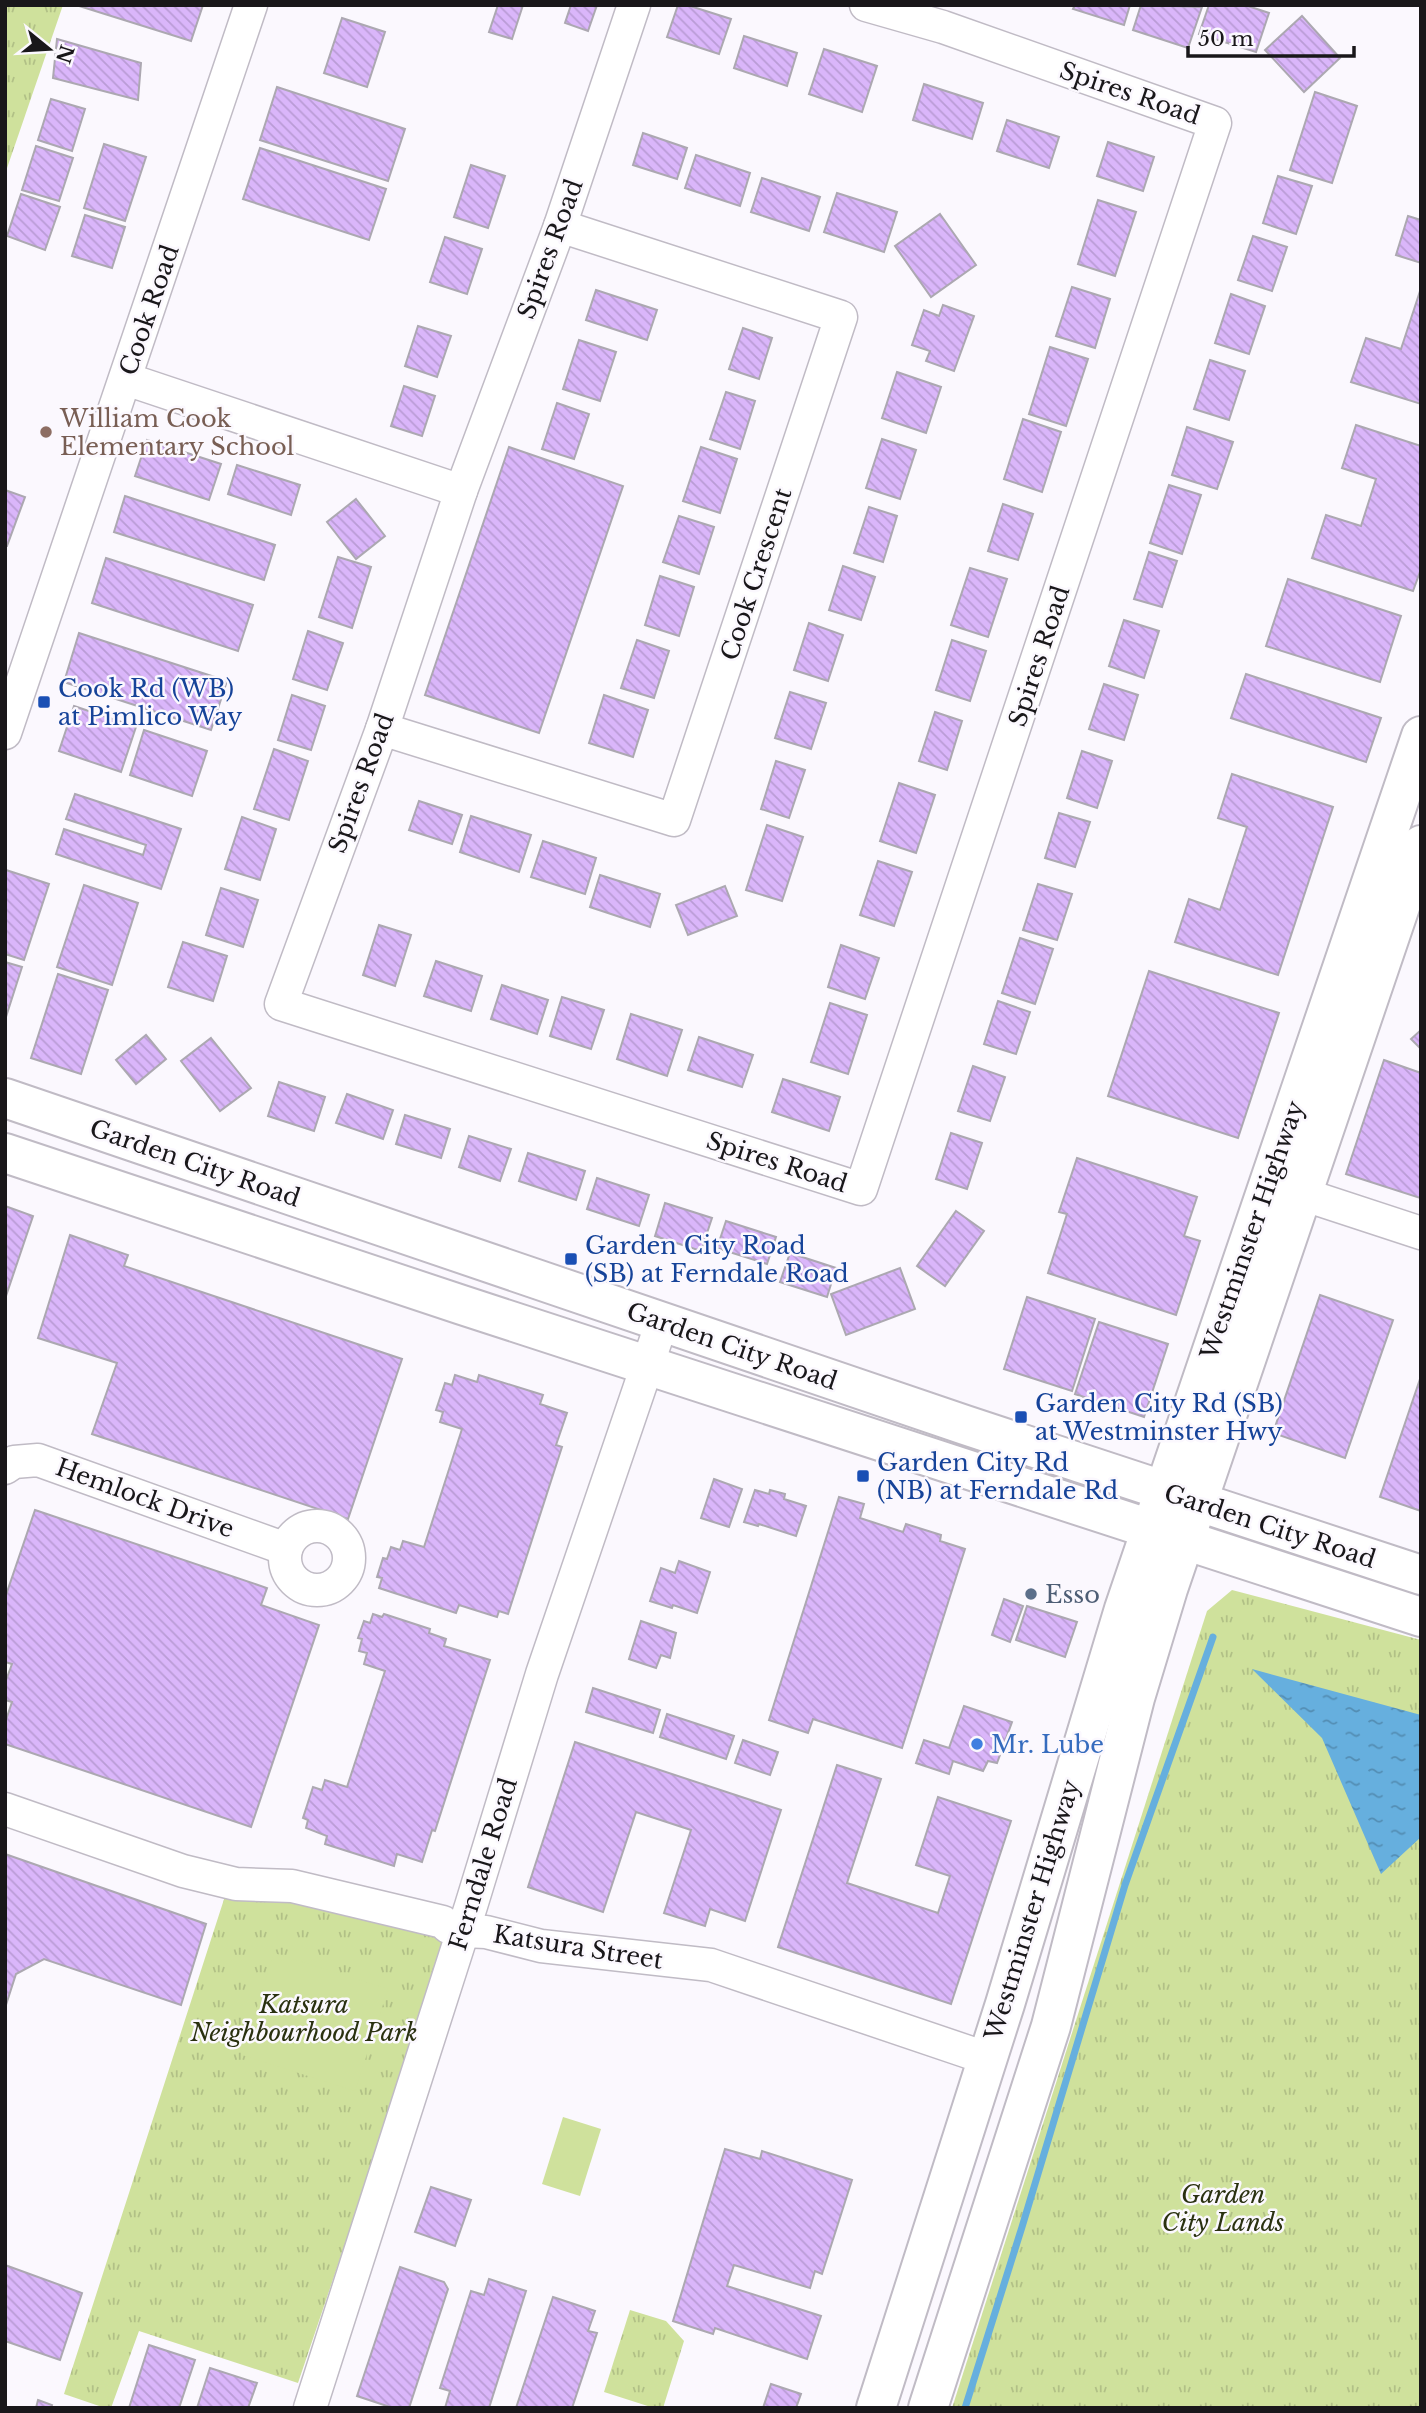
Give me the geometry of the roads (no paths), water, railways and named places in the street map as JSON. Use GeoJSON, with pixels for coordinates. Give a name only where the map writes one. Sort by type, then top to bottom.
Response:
{"type":"FeatureCollection","features":[{"type":"Feature","properties":{"kind":"main road","name":"Westminster Highway"},"geometry":{"type":"LineString","coordinates":[[876,2408],[1005,2004],[1120,1622],[1168,1534],[1421,736]]}},
{"type":"Feature","properties":{"kind":"main road","name":"Westminster Highway"},"geometry":{"type":"LineString","coordinates":[[1180,1497],[1302,1194],[1421,845]]}},
{"type":"Feature","properties":{"kind":"main road","name":"Garden City Road"},"geometry":{"type":"LineString","coordinates":[[5,1098],[1180,1497],[1421,1575]]}},
{"type":"Feature","properties":{"kind":"main road","name":"Garden City Road"},"geometry":{"type":"LineString","coordinates":[[5,1153],[1421,1616]]}},
{"type":"Feature","properties":{"kind":"main road","name":"Westminster Highway"},"geometry":{"type":"LineString","coordinates":[[928,2408],[1051,2026],[1135,1699],[1168,1588],[1168,1534]]}},
{"type":"Feature","properties":{"kind":"street","name":"Cook Road"},"geometry":{"type":"LineString","coordinates":[[5,733],[251,5]]}},
{"type":"Feature","properties":{"kind":"street","name":"Spires Road"},"geometry":{"type":"LineString","coordinates":[[634,5],[560,226],[461,491],[382,729],[281,1004],[862,1189],[1215,123],[947,16],[866,5]]}},
{"type":"Feature","properties":{"kind":"street","name":"Cook Crescent"},"geometry":{"type":"LineString","coordinates":[[382,729],[674,820],[841,317],[560,226]]}},
{"type":"Feature","properties":{"kind":"street"},"geometry":{"type":"LineString","coordinates":[[125,379],[461,491]]}},
{"type":"Feature","properties":{"kind":"street"},"geometry":{"type":"LineString","coordinates":[[1302,1194],[1421,1233]]}},
{"type":"Feature","properties":{"kind":"street","name":"Ferndale Road"},"geometry":{"type":"LineString","coordinates":[[310,2408],[463,1931],[544,1665],[662,1322]]}},
{"type":"Feature","properties":{"kind":"street","name":"Hemlock Drive"},"geometry":{"type":"LineString","coordinates":[[5,1468],[14,1462],[38,1460],[286,1549]]}},
{"type":"Feature","properties":{"kind":"street","name":"Katsura Street"},"geometry":{"type":"LineString","coordinates":[[5,1809],[183,1871],[236,1884],[292,1886],[443,1922],[463,1931],[486,1933],[541,1946],[711,1965],[986,2058]]}},
{"type":"Feature","properties":{"kind":"water"},"geometry":{"type":"Polygon","coordinates":[[[1252,1669],[1421,1715],[1421,1837],[1381,1874],[1322,1738],[1252,1669]]]}},
{"type":"Feature","properties":{"kind":"waterway"},"geometry":{"type":"LineString","coordinates":[[965,2408],[1125,1885],[1213,1637]]}},
{"type":"Feature","properties":{"kind":"place","name":"William Cook Elementary School"},"geometry":{"type":"Point","coordinates":[46,432]}},
{"type":"Feature","properties":{"kind":"place","name":"Cook Rd (WB) at Pimlico Way"},"geometry":{"type":"Point","coordinates":[44,702]}},
{"type":"Feature","properties":{"kind":"place","name":"Garden City Road (SB) at Ferndale Road"},"geometry":{"type":"Point","coordinates":[571,1259]}},
{"type":"Feature","properties":{"kind":"place","name":"Garden City Rd (SB) at Westminster Hwy"},"geometry":{"type":"Point","coordinates":[1021,1417]}},
{"type":"Feature","properties":{"kind":"place","name":"Garden City Rd (NB) at Ferndale Rd"},"geometry":{"type":"Point","coordinates":[863,1476]}},
{"type":"Feature","properties":{"kind":"place","name":"Esso"},"geometry":{"type":"Point","coordinates":[1031,1594]}},
{"type":"Feature","properties":{"kind":"place","name":"Mr. Lube"},"geometry":{"type":"Point","coordinates":[977,1744]}},
{"type":"Feature","properties":{"kind":"park label","name":"Katsura Neighbourhood Park"},"geometry":{"type":"Point","coordinates":[304,2018]}},
{"type":"Feature","properties":{"kind":"park label","name":"Garden City Lands"},"geometry":{"type":"Point","coordinates":[1223,2208]}}]}
